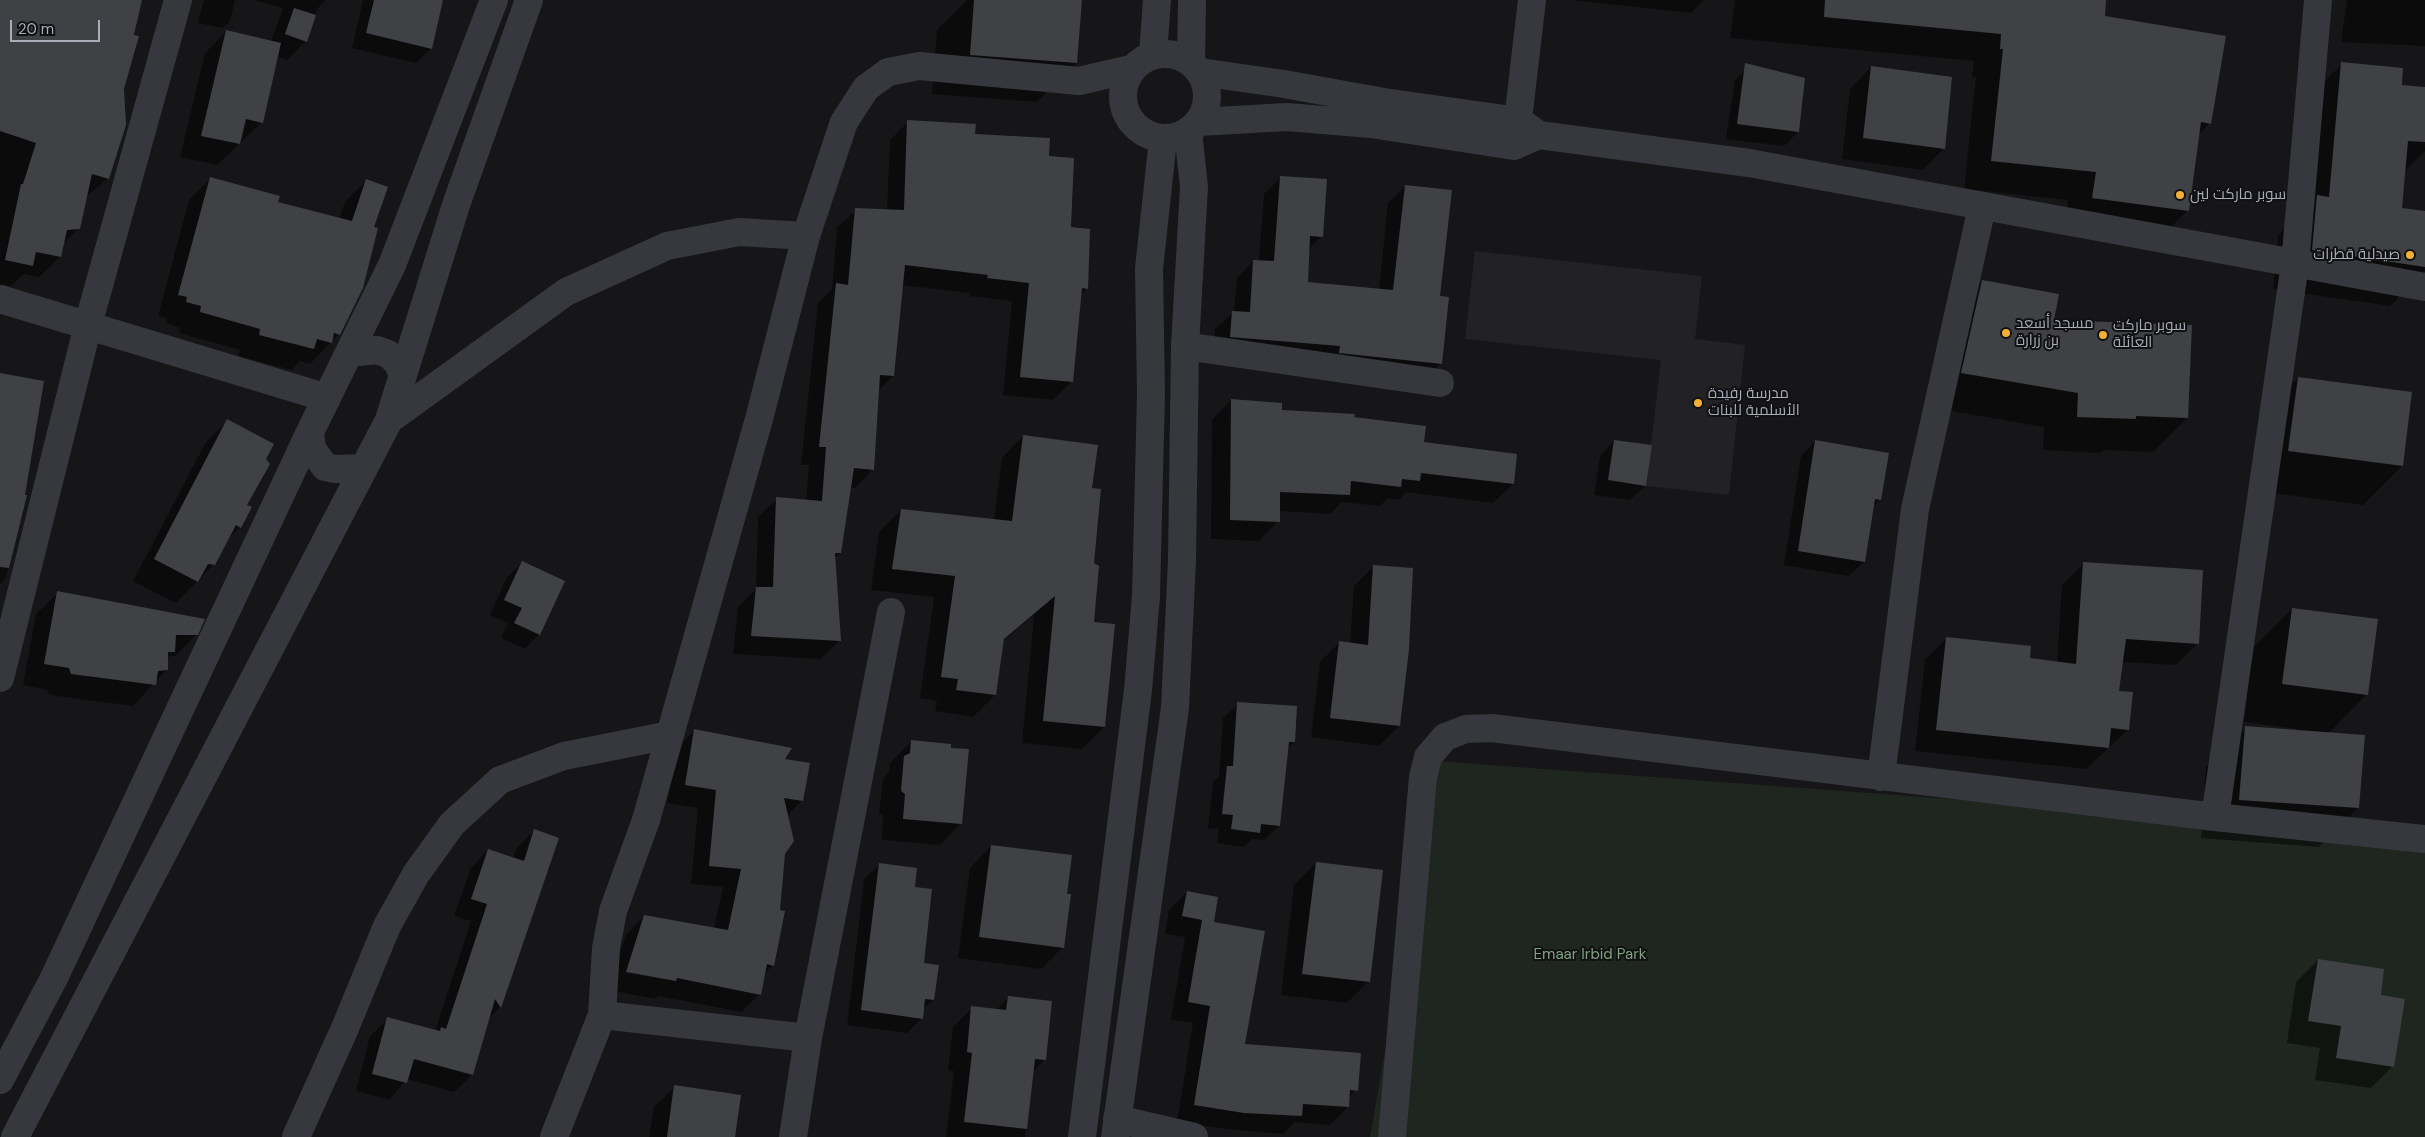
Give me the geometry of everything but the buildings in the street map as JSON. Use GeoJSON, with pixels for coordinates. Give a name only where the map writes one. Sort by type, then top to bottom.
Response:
{"type":"FeatureCollection","features":[{"type":"Feature","properties":{"kind":"street"},"geometry":{"type":"LineString","coordinates":[[0,678],[88,325],[178,0]]}},
{"type":"Feature","properties":{"kind":"street"},"geometry":{"type":"LineString","coordinates":[[0,1080],[54,978],[326,398],[392,265],[494,0]]}},
{"type":"Feature","properties":{"kind":"street"},"geometry":{"type":"LineString","coordinates":[[15,1137],[389,420],[456,205],[529,0]]}},
{"type":"Feature","properties":{"kind":"street"},"geometry":{"type":"LineString","coordinates":[[1157,0],[1142,62],[1125,81],[1122,94],[1124,107],[1129,119],[1138,129],[1150,136],[1287,117],[1524,134],[1749,163],[2425,287]]}},
{"type":"Feature","properties":{"kind":"street"},"geometry":{"type":"LineString","coordinates":[[1082,1137],[1138,690],[1146,596],[1151,394],[1149,268],[1183,131],[1204,111],[1207,98],[1206,84],[1196,67],[1192,0]]}},
{"type":"Feature","properties":{"kind":"street"},"geometry":{"type":"LineString","coordinates":[[1524,134],[1532,0]]}},
{"type":"Feature","properties":{"kind":"street"},"geometry":{"type":"LineString","coordinates":[[2215,817],[2294,264],[2318,0]]}},
{"type":"Feature","properties":{"kind":"street"},"geometry":{"type":"LineString","coordinates":[[554,1137],[602,1015],[606,948],[613,912],[646,820],[670,736],[759,419],[806,236],[844,122],[866,88],[888,72],[919,66],[1079,81],[1166,53],[1180,56],[1196,67],[1384,102],[1524,134]]}},
{"type":"Feature","properties":{"kind":"street"},"geometry":{"type":"LineString","coordinates":[[1079,81],[1124,107]]}},
{"type":"Feature","properties":{"kind":"street"},"geometry":{"type":"LineString","coordinates":[[1183,131],[1194,187],[1185,346],[1182,560],[1175,708],[1116,1128],[1194,1137]]}},
{"type":"Feature","properties":{"kind":"street"},"geometry":{"type":"LineString","coordinates":[[1881,777],[1915,509],[1982,207]]}},
{"type":"Feature","properties":{"kind":"street"},"geometry":{"type":"LineString","coordinates":[[389,420],[566,292],[667,246],[739,232],[806,236]]}},
{"type":"Feature","properties":{"kind":"street"},"geometry":{"type":"LineString","coordinates":[[0,299],[326,398]]}},
{"type":"Feature","properties":{"kind":"street"},"geometry":{"type":"LineString","coordinates":[[1185,346],[1440,383]]}},
{"type":"Feature","properties":{"kind":"street"},"geometry":{"type":"LineString","coordinates":[[349,353],[377,350],[388,354],[397,362],[403,374]]}},
{"type":"Feature","properties":{"kind":"street"},"geometry":{"type":"LineString","coordinates":[[310,432],[312,448],[325,467],[335,469],[363,468]]}},
{"type":"Feature","properties":{"kind":"street"},"geometry":{"type":"LineString","coordinates":[[793,1137],[808,1038],[891,612]]}},
{"type":"Feature","properties":{"kind":"street"},"geometry":{"type":"LineString","coordinates":[[1392,1137],[1422,777],[1428,757],[1445,737],[1466,729],[1492,728],[2215,817],[2425,839]]}},
{"type":"Feature","properties":{"kind":"street"},"geometry":{"type":"LineString","coordinates":[[296,1137],[387,926],[416,874],[452,824],[500,780],[564,756],[670,736]]}},
{"type":"Feature","properties":{"kind":"street"},"geometry":{"type":"LineString","coordinates":[[602,1015],[808,1038]]}},
{"type":"Feature","properties":{"kind":"shaded area","name":"مدرسة رفيدة الأسلمية للبنات"},"geometry":{"type":"Polygon","coordinates":[[[1475,251],[1702,276],[1695,339],[1745,345],[1729,495],[1646,486],[1661,360],[1465,339],[1475,251]]]}},
{"type":"Feature","properties":{"kind":"green space","name":"Emaar Irbid Park"},"geometry":{"type":"Polygon","coordinates":[[[1436,761],[2425,834],[2425,1137],[1370,1137],[1436,761]]]}},
{"type":"Feature","properties":{"kind":"place","name":"سوبر ماركت لين"},"geometry":{"type":"Point","coordinates":[2180,195]}},
{"type":"Feature","properties":{"kind":"place","name":"صيدلية قطرات"},"geometry":{"type":"Point","coordinates":[2410,255]}},
{"type":"Feature","properties":{"kind":"place","name":"مسجد أسعد بن زرارة"},"geometry":{"type":"Point","coordinates":[2006,333]}},
{"type":"Feature","properties":{"kind":"place","name":"سوبر ماركت العائلة"},"geometry":{"type":"Point","coordinates":[2103,335]}},
{"type":"Feature","properties":{"kind":"place","name":"مدرسة رفيدة الأسلمية للبنات"},"geometry":{"type":"Point","coordinates":[1698,403]}}]}
